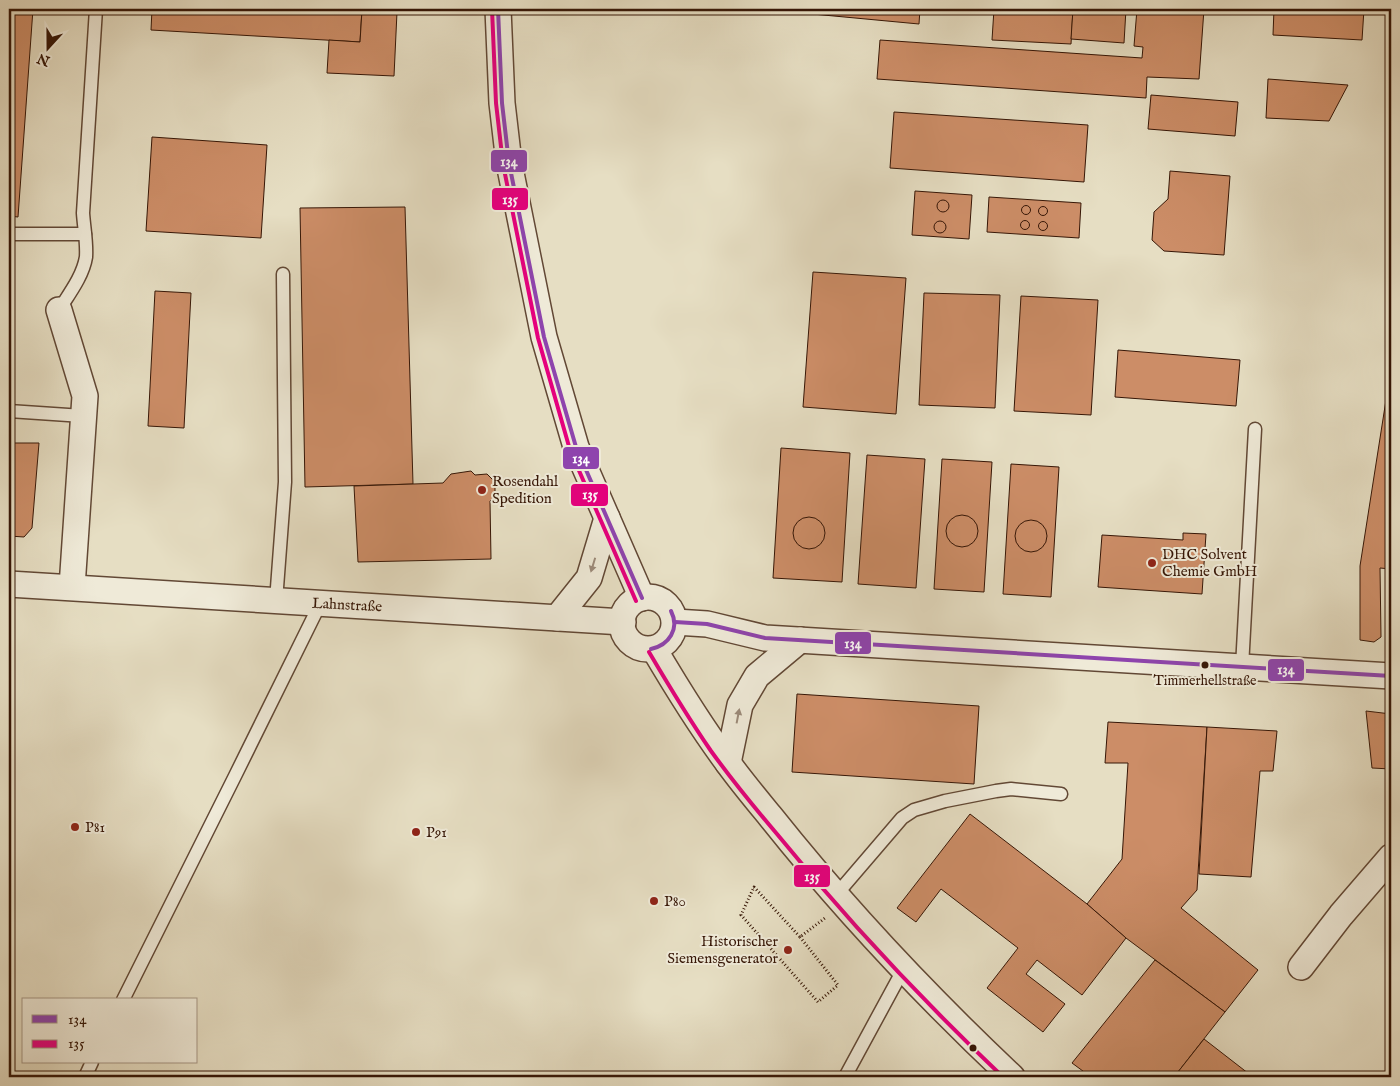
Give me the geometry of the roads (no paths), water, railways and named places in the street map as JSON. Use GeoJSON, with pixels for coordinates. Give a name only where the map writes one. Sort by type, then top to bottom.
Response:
{"type":"FeatureCollection","features":[{"type":"Feature","properties":{"kind":"street"},"geometry":{"type":"LineString","coordinates":[[498,9],[502,103],[509,163],[544,337],[576,447],[642,598]]}},
{"type":"Feature","properties":{"kind":"street"},"geometry":{"type":"LineString","coordinates":[[59,310],[85,396],[72,587]]}},
{"type":"Feature","properties":{"kind":"street"},"geometry":{"type":"LineString","coordinates":[[557,618],[589,578],[607,518]]}},
{"type":"Feature","properties":{"kind":"street","name":"Lahnstraße"},"geometry":{"type":"LineString","coordinates":[[10,586],[72,587],[622,622]]}},
{"type":"Feature","properties":{"kind":"street"},"geometry":{"type":"LineString","coordinates":[[642,598],[662,601],[671,610],[675,622],[672,634],[665,644],[654,649],[642,648],[631,643],[624,634],[622,622],[625,612],[630,605],[642,598]]}},
{"type":"Feature","properties":{"kind":"street"},"geometry":{"type":"LineString","coordinates":[[675,622],[707,624],[765,638],[1391,676]]}},
{"type":"Feature","properties":{"kind":"street"},"geometry":{"type":"LineString","coordinates":[[728,763],[740,706],[757,676],[800,640]]}},
{"type":"Feature","properties":{"kind":"street"},"geometry":{"type":"LineString","coordinates":[[654,649],[686,702],[728,763],[790,841],[903,970],[1012,1077]]}},
{"type":"Feature","properties":{"kind":"street"},"geometry":{"type":"LineString","coordinates":[[1301,967],[1341,915],[1391,857]]}},
{"type":"Feature","properties":{"kind":"lane"},"geometry":{"type":"LineString","coordinates":[[59,310],[80,274],[86,259],[83,213],[96,9]]}},
{"type":"Feature","properties":{"kind":"lane"},"geometry":{"type":"LineString","coordinates":[[9,234],[85,234]]}},
{"type":"Feature","properties":{"kind":"lane"},"geometry":{"type":"LineString","coordinates":[[276,601],[285,482],[283,274]]}},
{"type":"Feature","properties":{"kind":"lane"},"geometry":{"type":"LineString","coordinates":[[9,411],[83,416]]}},
{"type":"Feature","properties":{"kind":"lane"},"geometry":{"type":"LineString","coordinates":[[1242,667],[1255,429]]}},
{"type":"Feature","properties":{"kind":"lane"},"geometry":{"type":"LineString","coordinates":[[124,998],[320,604]]}},
{"type":"Feature","properties":{"kind":"lane"},"geometry":{"type":"LineString","coordinates":[[840,899],[902,818],[914,810],[945,801],[1011,789],[1062,794]]}},
{"type":"Feature","properties":{"kind":"lane"},"geometry":{"type":"LineString","coordinates":[[845,1077],[903,970]]}},
{"type":"Feature","properties":{"kind":"lane"},"geometry":{"type":"LineString","coordinates":[[85,1077],[91,1064]]}},
{"type":"Feature","properties":{"kind":"place","name":"Rosendahl Spedition"},"geometry":{"type":"Point","coordinates":[482,490]}},
{"type":"Feature","properties":{"kind":"place","name":"DHC Solvent Chemie GmbH"},"geometry":{"type":"Point","coordinates":[1152,563]}},
{"type":"Feature","properties":{"kind":"place","name":"Timmerhellstraße"},"geometry":{"type":"Point","coordinates":[1205,665]}},
{"type":"Feature","properties":{"kind":"place","name":"P81"},"geometry":{"type":"Point","coordinates":[75,827]}},
{"type":"Feature","properties":{"kind":"place","name":"P91"},"geometry":{"type":"Point","coordinates":[416,832]}},
{"type":"Feature","properties":{"kind":"place","name":"P80"},"geometry":{"type":"Point","coordinates":[654,901]}},
{"type":"Feature","properties":{"kind":"place","name":"Historischer Siemensgenerator"},"geometry":{"type":"Point","coordinates":[788,950]}}]}
